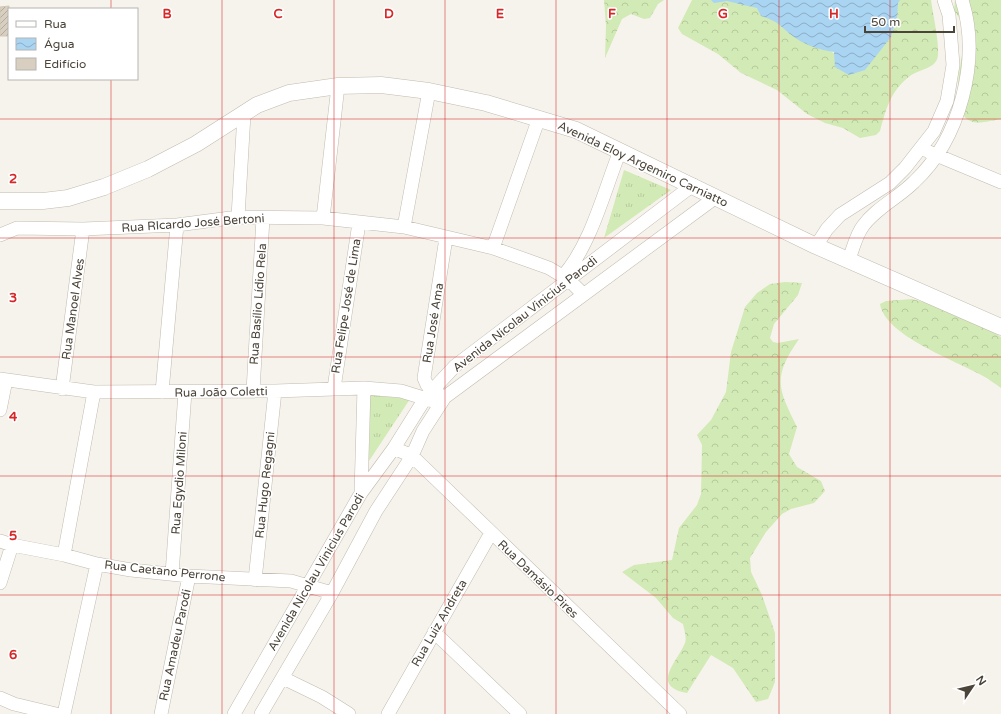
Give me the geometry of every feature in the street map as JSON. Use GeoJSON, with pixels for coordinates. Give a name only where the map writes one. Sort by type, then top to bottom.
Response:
{"type":"FeatureCollection","features":[{"type":"Feature","properties":{"kind":"street"},"geometry":{"type":"LineString","coordinates":[[816,246],[827,229],[840,215],[890,183],[934,131],[947,101],[953,65],[949,16],[944,0]]}},
{"type":"Feature","properties":{"kind":"street"},"geometry":{"type":"LineString","coordinates":[[849,259],[862,227],[874,213],[914,183],[936,156],[951,128],[968,74],[968,40],[962,0]]}},
{"type":"Feature","properties":{"kind":"street","name":"Avenida Eloy Argemiro Carniatto"},"geometry":{"type":"LineString","coordinates":[[0,201],[50,200],[68,198],[104,187],[148,169],[196,144],[257,105],[289,92],[338,86],[381,85],[429,91],[486,103],[576,130],[693,185],[816,246],[849,259],[1001,327]]}},
{"type":"Feature","properties":{"kind":"street"},"geometry":{"type":"LineString","coordinates":[[323,218],[338,86]]}},
{"type":"Feature","properties":{"kind":"street"},"geometry":{"type":"LineString","coordinates":[[404,227],[429,91]]}},
{"type":"Feature","properties":{"kind":"street"},"geometry":{"type":"LineString","coordinates":[[238,217],[244,114]]}},
{"type":"Feature","properties":{"kind":"street"},"geometry":{"type":"LineString","coordinates":[[493,248],[538,118]]}},
{"type":"Feature","properties":{"kind":"street"},"geometry":{"type":"LineString","coordinates":[[920,148],[1001,182]]}},
{"type":"Feature","properties":{"kind":"street"},"geometry":{"type":"LineString","coordinates":[[566,278],[586,240],[620,151]]}},
{"type":"Feature","properties":{"kind":"street","name":"Avenida Nicolau Vinicius Parodi"},"geometry":{"type":"LineString","coordinates":[[234,714],[361,494],[394,448],[430,393],[455,366],[566,278],[693,185]]}},
{"type":"Feature","properties":{"kind":"street","name":"Avenida Nicolau Vinicius Parodi"},"geometry":{"type":"LineString","coordinates":[[261,714],[332,593],[376,511],[412,456],[423,431],[443,401],[583,294],[716,197]]}},
{"type":"Feature","properties":{"kind":"street","name":"Rua RIcardo José Bertoni"},"geometry":{"type":"LineString","coordinates":[[0,235],[17,228],[84,229],[177,225],[238,217],[323,218],[404,227],[493,248],[538,263],[566,278],[583,294]]}},
{"type":"Feature","properties":{"kind":"street","name":"Rua Basílio Lídio Rela"},"geometry":{"type":"LineString","coordinates":[[252,391],[263,218]]}},
{"type":"Feature","properties":{"kind":"street","name":"Rua Felipe José de Lima"},"geometry":{"type":"LineString","coordinates":[[334,388],[359,223]]}},
{"type":"Feature","properties":{"kind":"street"},"geometry":{"type":"LineString","coordinates":[[162,392],[177,225]]}},
{"type":"Feature","properties":{"kind":"street","name":"Rua Manoel Alves"},"geometry":{"type":"LineString","coordinates":[[62,389],[84,229]]}},
{"type":"Feature","properties":{"kind":"street","name":"Rua José Ama"},"geometry":{"type":"LineString","coordinates":[[430,393],[424,378],[446,238]]}},
{"type":"Feature","properties":{"kind":"street"},"geometry":{"type":"LineString","coordinates":[[0,410],[3,379]]}},
{"type":"Feature","properties":{"kind":"street","name":"Rua João Coletti"},"geometry":{"type":"LineString","coordinates":[[3,379],[62,389],[94,392],[275,391],[364,388],[430,393],[443,401]]}},
{"type":"Feature","properties":{"kind":"street"},"geometry":{"type":"LineString","coordinates":[[361,494],[364,388]]}},
{"type":"Feature","properties":{"kind":"street","name":"Rua Hugo Regagni"},"geometry":{"type":"LineString","coordinates":[[254,580],[275,391]]}},
{"type":"Feature","properties":{"kind":"street"},"geometry":{"type":"LineString","coordinates":[[64,555],[94,392]]}},
{"type":"Feature","properties":{"kind":"street","name":"Rua Egydio Miloni"},"geometry":{"type":"LineString","coordinates":[[172,574],[185,392]]}},
{"type":"Feature","properties":{"kind":"street","name":"Rua Damásio Pires"},"geometry":{"type":"LineString","coordinates":[[394,448],[412,456],[680,714]]}},
{"type":"Feature","properties":{"kind":"street","name":"Rua Luiz Andreta"},"geometry":{"type":"LineString","coordinates":[[388,714],[491,533]]}},
{"type":"Feature","properties":{"kind":"street"},"geometry":{"type":"LineString","coordinates":[[0,583],[6,543]]}},
{"type":"Feature","properties":{"kind":"street","name":"Rua Caetano Perrone"},"geometry":{"type":"LineString","coordinates":[[6,543],[64,555],[97,564],[189,576],[291,581],[332,593]]}},
{"type":"Feature","properties":{"kind":"street"},"geometry":{"type":"LineString","coordinates":[[64,714],[97,564]]}},
{"type":"Feature","properties":{"kind":"street","name":"Rua Amadeu Parodi"},"geometry":{"type":"LineString","coordinates":[[161,714],[189,576]]}},
{"type":"Feature","properties":{"kind":"street"},"geometry":{"type":"LineString","coordinates":[[434,632],[520,714]]}},
{"type":"Feature","properties":{"kind":"street"},"geometry":{"type":"LineString","coordinates":[[283,678],[322,697],[349,714]]}},
{"type":"Feature","properties":{"kind":"street"},"geometry":{"type":"LineString","coordinates":[[0,698],[13,709],[56,714]]}},
{"type":"Feature","properties":{"kind":"green space"},"geometry":{"type":"Polygon","coordinates":[[[604,0],[664,0],[658,4],[650,18],[644,19],[631,14],[622,19],[605,58],[606,26],[604,0]]]}},
{"type":"Feature","properties":{"kind":"green space"},"geometry":{"type":"Polygon","coordinates":[[[692,0],[758,0],[839,57],[882,0],[931,0],[937,35],[937,60],[931,66],[910,76],[898,87],[890,100],[880,131],[876,135],[860,138],[843,128],[825,123],[807,114],[777,90],[741,73],[718,54],[682,34],[678,28],[692,0]]]}},
{"type":"Feature","properties":{"kind":"green space"},"geometry":{"type":"Polygon","coordinates":[[[955,0],[1001,0],[1001,119],[973,122],[965,117],[960,107],[958,81],[967,30],[954,10],[955,0]]]}},
{"type":"Feature","properties":{"kind":"green space"},"geometry":{"type":"Polygon","coordinates":[[[624,170],[671,190],[604,238],[624,170]]]}},
{"type":"Feature","properties":{"kind":"green space"},"geometry":{"type":"Polygon","coordinates":[[[785,282],[802,283],[798,295],[774,324],[770,338],[773,342],[778,343],[799,339],[790,352],[781,374],[782,392],[797,427],[789,454],[797,467],[821,481],[825,491],[814,503],[791,509],[782,514],[766,532],[750,558],[751,572],[762,595],[775,633],[775,682],[768,699],[756,702],[733,668],[711,655],[687,693],[676,690],[670,685],[668,679],[669,672],[686,641],[683,624],[673,618],[656,598],[622,572],[634,565],[672,560],[679,528],[697,505],[701,494],[702,445],[697,435],[711,420],[726,392],[731,352],[745,307],[757,293],[770,284],[785,282]]]}},
{"type":"Feature","properties":{"kind":"green space"},"geometry":{"type":"Polygon","coordinates":[[[912,299],[958,314],[1001,337],[1001,388],[985,377],[940,355],[908,337],[895,327],[885,316],[880,304],[886,301],[912,299]]]}},
{"type":"Feature","properties":{"kind":"green space"},"geometry":{"type":"Polygon","coordinates":[[[370,395],[410,399],[369,461],[370,395]]]}},
{"type":"Feature","properties":{"kind":"water"},"geometry":{"type":"Polygon","coordinates":[[[711,0],[900,0],[898,3],[897,17],[891,37],[865,70],[849,75],[835,67],[834,52],[822,50],[805,44],[777,23],[761,16],[757,8],[727,1],[714,3],[711,0]]]}},
{"type":"Feature","properties":{"kind":"building"},"geometry":{"type":"Polygon","coordinates":[[[9,6],[8,36],[0,36],[0,7],[9,6]]]}}]}
